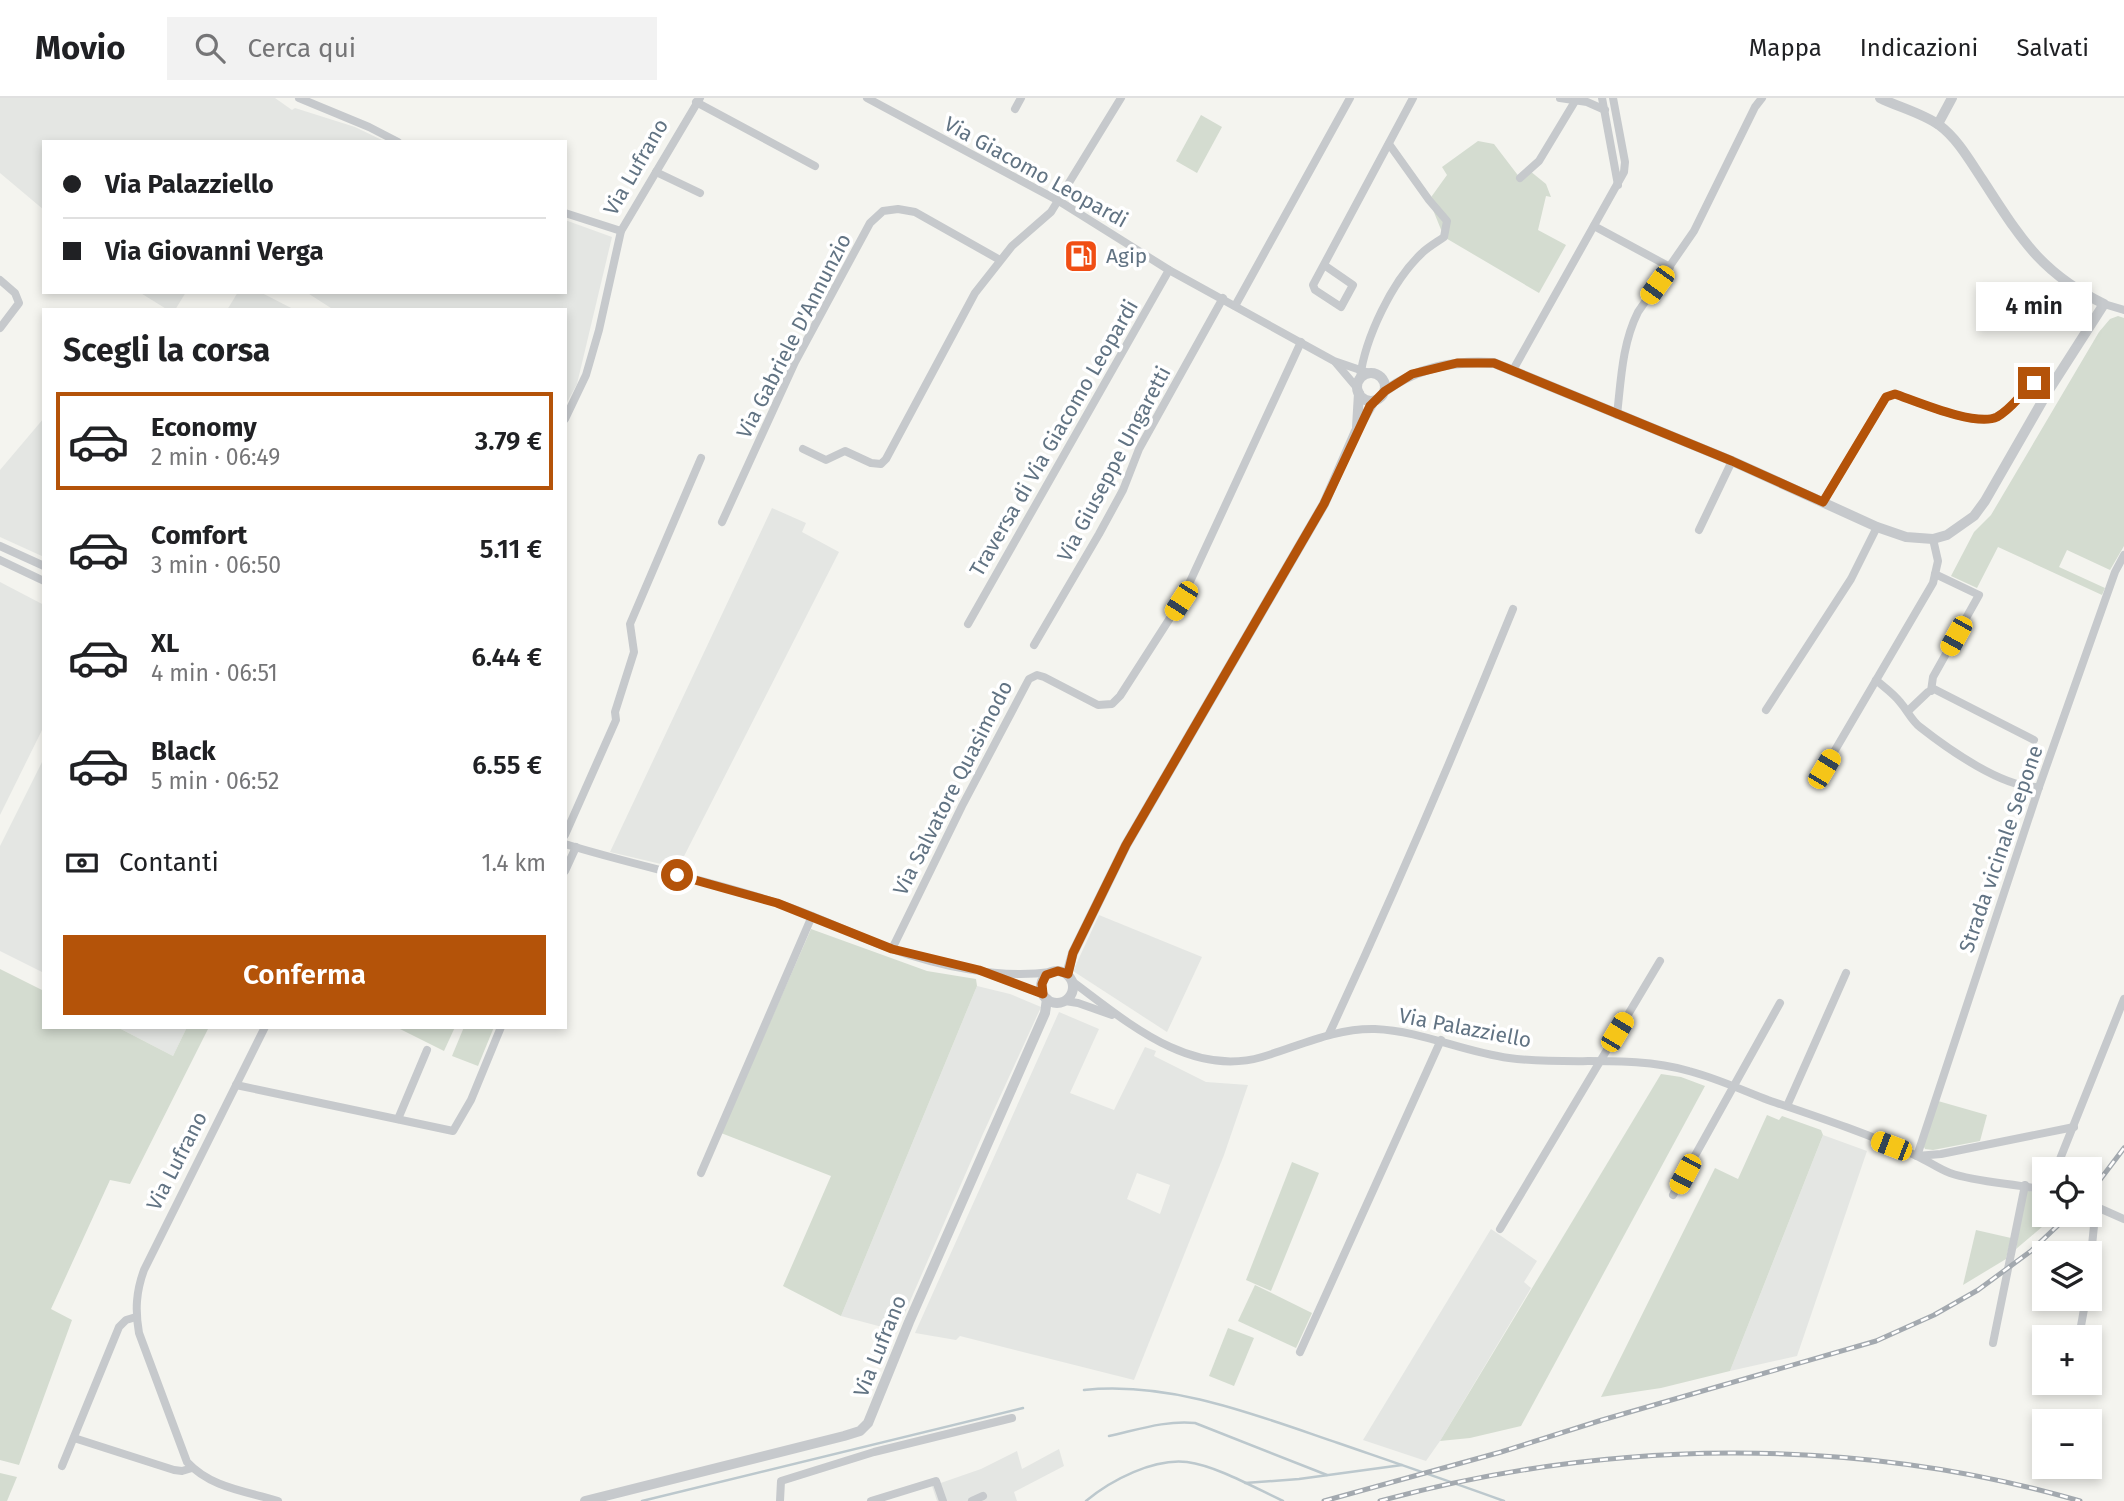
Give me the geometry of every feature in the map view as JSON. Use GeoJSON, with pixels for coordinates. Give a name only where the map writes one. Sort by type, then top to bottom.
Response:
{"type":"FeatureCollection","features":[{"type":"Feature","properties":{"kind":"street"},"geometry":{"type":"LineString","coordinates":[[299,98],[394,140]]}},
{"type":"Feature","properties":{"kind":"street","name":"Via Giacomo Leopardi"},"geometry":{"type":"LineString","coordinates":[[867,98],[1059,201],[1169,270],[1366,379]]}},
{"type":"Feature","properties":{"kind":"street"},"geometry":{"type":"LineString","coordinates":[[1015,109],[1021,98]]}},
{"type":"Feature","properties":{"kind":"street"},"geometry":{"type":"LineString","coordinates":[[803,449],[826,460],[845,451],[871,463],[881,464],[891,452],[975,293],[1012,246],[1051,212],[1121,98]]}},
{"type":"Feature","properties":{"kind":"street"},"geometry":{"type":"LineString","coordinates":[[1235,306],[1350,98]]}},
{"type":"Feature","properties":{"kind":"street"},"geometry":{"type":"LineString","coordinates":[[1324,265],[1353,285],[1340,307],[1313,288],[1324,265],[1413,98]]}},
{"type":"Feature","properties":{"kind":"street"},"geometry":{"type":"LineString","coordinates":[[1560,98],[1577,99],[1605,110]]}},
{"type":"Feature","properties":{"kind":"street"},"geometry":{"type":"LineString","coordinates":[[1602,98],[1618,185]]}},
{"type":"Feature","properties":{"kind":"street"},"geometry":{"type":"LineString","coordinates":[[1617,415],[1628,335],[1638,312],[1670,267],[1708,205],[1755,107],[1762,98]]}},
{"type":"Feature","properties":{"kind":"street"},"geometry":{"type":"LineString","coordinates":[[1880,98],[1938,124],[1965,155],[2037,258],[2077,291],[2124,310]]}},
{"type":"Feature","properties":{"kind":"street"},"geometry":{"type":"LineString","coordinates":[[1938,124],[1952,98]]}},
{"type":"Feature","properties":{"kind":"street"},"geometry":{"type":"LineString","coordinates":[[1520,178],[1539,161],[1577,99]]}},
{"type":"Feature","properties":{"kind":"street"},"geometry":{"type":"LineString","coordinates":[[1513,370],[1618,185],[1625,166],[1613,99]]}},
{"type":"Feature","properties":{"kind":"street"},"geometry":{"type":"LineString","coordinates":[[698,100],[816,166]]}},
{"type":"Feature","properties":{"kind":"street","name":"Via Lufrano"},"geometry":{"type":"LineString","coordinates":[[567,414],[589,364],[621,231],[698,100]]}},
{"type":"Feature","properties":{"kind":"street"},"geometry":{"type":"LineString","coordinates":[[1356,431],[1368,368],[1364,358],[1368,342],[1398,283],[1423,252],[1444,237],[1447,221],[1389,144]]}},
{"type":"Feature","properties":{"kind":"street"},"geometry":{"type":"LineString","coordinates":[[656,172],[699,193]]}},
{"type":"Feature","properties":{"kind":"street","name":"Via Gabriele D'Annunzio"},"geometry":{"type":"LineString","coordinates":[[722,522],[795,362],[870,223],[883,211],[898,209],[915,212],[1000,260]]}},
{"type":"Feature","properties":{"kind":"street"},"geometry":{"type":"LineString","coordinates":[[567,215],[621,231]]}},
{"type":"Feature","properties":{"kind":"street"},"geometry":{"type":"LineString","coordinates":[[1594,226],[1670,267]]}},
{"type":"Feature","properties":{"kind":"street","name":"Traversa di Via Giacomo Leopardi"},"geometry":{"type":"LineString","coordinates":[[968,624],[1169,270]]}},
{"type":"Feature","properties":{"kind":"street"},"geometry":{"type":"LineString","coordinates":[[0,281],[15,293],[19,303],[0,328]]}},
{"type":"Feature","properties":{"kind":"street","name":"Via Giuseppe Ungaretti"},"geometry":{"type":"LineString","coordinates":[[1034,645],[1100,534],[1123,490],[1139,449],[1223,298]]}},
{"type":"Feature","properties":{"kind":"street"},"geometry":{"type":"LineString","coordinates":[[1366,379],[1412,374],[1469,362],[1494,363],[1732,461],[1877,527],[1906,537],[1933,539],[1954,531],[1974,516],[2104,304]]}},
{"type":"Feature","properties":{"kind":"street","name":"Via Salvatore Quasimodo"},"geometry":{"type":"LineString","coordinates":[[892,949],[962,806],[1029,679],[1044,677],[1098,705],[1112,704],[1120,696],[1181,601],[1301,342]]}},
{"type":"Feature","properties":{"kind":"street","name":"Via Giacomo Leopardi"},"geometry":{"type":"LineString","coordinates":[[1334,361],[1366,379]]}},
{"type":"Feature","properties":{"kind":"street"},"geometry":{"type":"LineString","coordinates":[[1062,975],[1126,845],[1324,504],[1356,431],[1374,401],[1412,374]]}},
{"type":"Feature","properties":{"kind":"street"},"geometry":{"type":"LineString","coordinates":[[1366,379],[1384,381],[1385,391]]}},
{"type":"Feature","properties":{"kind":"street"},"geometry":{"type":"LineString","coordinates":[[1366,379],[1366,400],[1374,401]]}},
{"type":"Feature","properties":{"kind":"street"},"geometry":{"type":"LineString","coordinates":[[1823,502],[1886,397],[1895,394],[1960,415],[1987,420],[2008,409],[2033,384],[2047,393]]}},
{"type":"Feature","properties":{"kind":"street"},"geometry":{"type":"LineString","coordinates":[[567,830],[616,720],[615,712],[634,652],[630,624],[699,469],[701,458]]}},
{"type":"Feature","properties":{"kind":"street"},"geometry":{"type":"LineString","coordinates":[[1699,530],[1732,461]]}},
{"type":"Feature","properties":{"kind":"street"},"geometry":{"type":"LineString","coordinates":[[1766,710],[1851,579],[1877,527]]}},
{"type":"Feature","properties":{"kind":"street"},"geometry":{"type":"LineString","coordinates":[[1824,769],[1933,583],[1938,561],[1933,539]]}},
{"type":"Feature","properties":{"kind":"street"},"geometry":{"type":"LineString","coordinates":[[0,546],[42,565]]}},
{"type":"Feature","properties":{"kind":"street","name":"Strada vicinale Sepone"},"geometry":{"type":"LineString","coordinates":[[1917,1156],[2039,787],[2115,572],[2124,555]]}},
{"type":"Feature","properties":{"kind":"street"},"geometry":{"type":"LineString","coordinates":[[0,560],[42,580]]}},
{"type":"Feature","properties":{"kind":"street"},"geometry":{"type":"LineString","coordinates":[[1908,711],[1931,691],[1933,677],[1979,595],[1935,574]]}},
{"type":"Feature","properties":{"kind":"street"},"geometry":{"type":"LineString","coordinates":[[1329,1034],[1385,914],[1513,609]]}},
{"type":"Feature","properties":{"kind":"street"},"geometry":{"type":"LineString","coordinates":[[1876,680],[1898,699],[1919,726],[1994,776],[2031,788],[2039,787]]}},
{"type":"Feature","properties":{"kind":"street"},"geometry":{"type":"LineString","coordinates":[[1931,691],[1940,691],[2034,740]]}},
{"type":"Feature","properties":{"kind":"street"},"geometry":{"type":"LineString","coordinates":[[567,845],[777,903],[892,949],[979,970],[1062,975]]}},
{"type":"Feature","properties":{"kind":"street"},"geometry":{"type":"LineString","coordinates":[[567,867],[576,847]]}},
{"type":"Feature","properties":{"kind":"street"},"geometry":{"type":"LineString","coordinates":[[701,1172],[812,916]]}},
{"type":"Feature","properties":{"kind":"street"},"geometry":{"type":"LineString","coordinates":[[1500,1229],[1660,961]]}},
{"type":"Feature","properties":{"kind":"street"},"geometry":{"type":"LineString","coordinates":[[979,970],[1062,1002]]}},
{"type":"Feature","properties":{"kind":"street"},"geometry":{"type":"LineString","coordinates":[[1787,1107],[1846,973]]}},
{"type":"Feature","properties":{"kind":"street"},"geometry":{"type":"LineString","coordinates":[[1045,1013],[1073,991],[1062,975]]}},
{"type":"Feature","properties":{"kind":"street","name":"Via Lufrano"},"geometry":{"type":"LineString","coordinates":[[585,1501],[844,1436],[860,1431],[868,1423],[1045,1013],[1043,979],[1062,975]]}},
{"type":"Feature","properties":{"kind":"street","name":"Via Palazziello"},"geometry":{"type":"LineString","coordinates":[[1062,975],[1125,1020],[1176,1051],[1208,1060],[1236,1063],[1329,1034],[1375,1029],[1410,1033],[1485,1054],[1510,1058],[1657,1064],[1690,1071],[1917,1156],[1959,1175],[2032,1187]]}},
{"type":"Feature","properties":{"kind":"street"},"geometry":{"type":"LineString","coordinates":[[2061,1157],[2124,999]]}},
{"type":"Feature","properties":{"kind":"street","name":"Via Palazziello"},"geometry":{"type":"LineString","coordinates":[[1062,1002],[1078,1003],[1125,1020]]}},
{"type":"Feature","properties":{"kind":"street"},"geometry":{"type":"LineString","coordinates":[[1673,1195],[1780,1003]]}},
{"type":"Feature","properties":{"kind":"street","name":"Via Lufrano"},"geometry":{"type":"LineString","coordinates":[[192,1468],[180,1448],[139,1333],[136,1298],[144,1270],[264,1029]]}},
{"type":"Feature","properties":{"kind":"street"},"geometry":{"type":"LineString","coordinates":[[236,1085],[453,1131],[471,1100],[499,1029]]}},
{"type":"Feature","properties":{"kind":"street"},"geometry":{"type":"LineString","coordinates":[[1300,1353],[1441,1040]]}},
{"type":"Feature","properties":{"kind":"street"},"geometry":{"type":"LineString","coordinates":[[398,1119],[427,1050]]}},
{"type":"Feature","properties":{"kind":"street"},"geometry":{"type":"LineString","coordinates":[[1917,1156],[1941,1154],[2074,1127]]}},
{"type":"Feature","properties":{"kind":"street"},"geometry":{"type":"LineString","coordinates":[[1993,1343],[2025,1185]]}},
{"type":"Feature","properties":{"kind":"street"},"geometry":{"type":"LineString","coordinates":[[2102,1209],[2124,1219]]}},
{"type":"Feature","properties":{"kind":"street"},"geometry":{"type":"LineString","coordinates":[[62,1466],[119,1327],[126,1320],[136,1317]]}},
{"type":"Feature","properties":{"kind":"street"},"geometry":{"type":"LineString","coordinates":[[777,1500],[781,1481],[874,1452],[1012,1418]]}},
{"type":"Feature","properties":{"kind":"street"},"geometry":{"type":"LineString","coordinates":[[74,1438],[174,1470],[192,1468],[213,1483],[252,1497],[278,1501]]}},
{"type":"Feature","properties":{"kind":"street"},"geometry":{"type":"LineString","coordinates":[[871,1501],[936,1481],[943,1501]]}},
{"type":"Feature","properties":{"kind":"street"},"geometry":{"type":"LineString","coordinates":[[972,1501],[984,1496]]}},
{"type":"Feature","properties":{"kind":"shaded area"},"geometry":{"type":"Polygon","coordinates":[[[0,98],[275,98],[292,110],[295,108],[355,127],[382,140],[42,140],[42,208],[0,173],[0,98]]]}},
{"type":"Feature","properties":{"kind":"shaded area"},"geometry":{"type":"Polygon","coordinates":[[[1201,115],[1222,127],[1197,173],[1176,161],[1201,115]]]}},
{"type":"Feature","properties":{"kind":"shaded area"},"geometry":{"type":"Polygon","coordinates":[[[1478,141],[1494,144],[1520,178],[1530,171],[1546,184],[1551,197],[1546,196],[1538,230],[1566,245],[1539,293],[1444,237],[1429,200],[1447,175],[1442,167],[1478,141]]]}},
{"type":"Feature","properties":{"kind":"shaded area"},"geometry":{"type":"Polygon","coordinates":[[[567,221],[612,237],[577,384],[567,402],[567,308],[331,308],[309,294],[567,294],[567,221]]]}},
{"type":"Feature","properties":{"kind":"shaded area"},"geometry":{"type":"Polygon","coordinates":[[[142,294],[185,294],[176,308],[165,308],[142,294]]]}},
{"type":"Feature","properties":{"kind":"shaded area"},"geometry":{"type":"Polygon","coordinates":[[[237,294],[264,294],[291,308],[228,308],[237,294]]]}},
{"type":"Feature","properties":{"kind":"shaded area"},"geometry":{"type":"Polygon","coordinates":[[[2118,316],[2124,318],[2124,546],[2110,570],[2067,550],[2059,567],[2105,588],[2102,595],[1998,547],[1977,588],[1951,576],[1974,532],[1991,515],[2099,332],[2110,319],[2118,316]]]}},
{"type":"Feature","properties":{"kind":"shaded area"},"geometry":{"type":"Polygon","coordinates":[[[42,420],[42,556],[0,537],[0,470],[42,420]]]}},
{"type":"Feature","properties":{"kind":"shaded area"},"geometry":{"type":"Polygon","coordinates":[[[772,508],[806,523],[802,532],[839,552],[678,868],[610,852],[772,508]]]}},
{"type":"Feature","properties":{"kind":"shaded area"},"geometry":{"type":"Polygon","coordinates":[[[0,582],[42,604],[42,730],[0,815],[0,582]]]}},
{"type":"Feature","properties":{"kind":"shaded area"},"geometry":{"type":"Polygon","coordinates":[[[42,762],[42,972],[0,951],[0,846],[42,762]]]}},
{"type":"Feature","properties":{"kind":"shaded area"},"geometry":{"type":"Polygon","coordinates":[[[1099,915],[1202,957],[1167,1032],[1073,971],[1099,915]]]}},
{"type":"Feature","properties":{"kind":"shaded area"},"geometry":{"type":"Polygon","coordinates":[[[811,929],[927,971],[976,979],[977,986],[841,1316],[783,1286],[831,1176],[721,1133],[811,929]]]}},
{"type":"Feature","properties":{"kind":"shaded area"},"geometry":{"type":"Polygon","coordinates":[[[0,969],[42,990],[42,1029],[121,1029],[173,1056],[186,1029],[208,1029],[130,1184],[110,1180],[51,1309],[72,1320],[19,1465],[0,1460],[0,969]]]}},
{"type":"Feature","properties":{"kind":"shaded area"},"geometry":{"type":"Polygon","coordinates":[[[977,986],[1010,994],[1041,1007],[897,1331],[841,1316],[977,986]]]}},
{"type":"Feature","properties":{"kind":"shaded area"},"geometry":{"type":"Polygon","coordinates":[[[1059,1012],[1099,1029],[1070,1093],[1114,1110],[1145,1047],[1156,1051],[1154,1056],[1206,1082],[1248,1085],[1224,1155],[1134,1380],[960,1336],[956,1340],[915,1333],[1059,1012]],[[1137,1173],[1127,1199],[1160,1214],[1170,1185],[1137,1173]]]}},
{"type":"Feature","properties":{"kind":"shaded area"},"geometry":{"type":"Polygon","coordinates":[[[121,1029],[186,1029],[173,1056],[121,1029]]]}},
{"type":"Feature","properties":{"kind":"shaded area"},"geometry":{"type":"Polygon","coordinates":[[[400,1029],[454,1029],[444,1051],[400,1029]]]}},
{"type":"Feature","properties":{"kind":"shaded area"},"geometry":{"type":"Polygon","coordinates":[[[463,1029],[493,1029],[478,1066],[452,1056],[463,1029]]]}},
{"type":"Feature","properties":{"kind":"shaded area"},"geometry":{"type":"Polygon","coordinates":[[[1661,1074],[1681,1077],[1705,1086],[1521,1426],[1470,1438],[1440,1441],[1661,1074]]]}},
{"type":"Feature","properties":{"kind":"shaded area"},"geometry":{"type":"Polygon","coordinates":[[[1938,1101],[1987,1115],[1980,1141],[1933,1150],[1925,1149],[1923,1145],[1938,1101]]]}},
{"type":"Feature","properties":{"kind":"shaded area"},"geometry":{"type":"Polygon","coordinates":[[[1767,1115],[1779,1120],[1782,1116],[1821,1130],[1823,1135],[1730,1371],[1661,1388],[1601,1397],[1715,1168],[1738,1179],[1767,1115]]]}},
{"type":"Feature","properties":{"kind":"shaded area"},"geometry":{"type":"Polygon","coordinates":[[[1823,1135],[1867,1151],[1797,1356],[1730,1371],[1823,1135]]]}},
{"type":"Feature","properties":{"kind":"shaded area"},"geometry":{"type":"Polygon","coordinates":[[[1292,1162],[1319,1173],[1271,1291],[1246,1280],[1292,1162]]]}},
{"type":"Feature","properties":{"kind":"shaded area"},"geometry":{"type":"Polygon","coordinates":[[[2025,1190],[2032,1191],[2032,1227],[2042,1227],[2016,1249],[2025,1190]]]}},
{"type":"Feature","properties":{"kind":"shaded area"},"geometry":{"type":"Polygon","coordinates":[[[1491,1229],[1537,1261],[1524,1282],[1531,1288],[1440,1441],[1426,1461],[1363,1440],[1491,1229]]]}},
{"type":"Feature","properties":{"kind":"shaded area"},"geometry":{"type":"Polygon","coordinates":[[[1976,1230],[2011,1238],[2006,1259],[1963,1285],[1976,1230]]]}},
{"type":"Feature","properties":{"kind":"shaded area"},"geometry":{"type":"Polygon","coordinates":[[[1255,1285],[1312,1313],[1296,1348],[1238,1321],[1255,1285]]]}},
{"type":"Feature","properties":{"kind":"shaded area"},"geometry":{"type":"Polygon","coordinates":[[[1228,1328],[1254,1338],[1234,1386],[1209,1376],[1228,1328]]]}},
{"type":"Feature","properties":{"kind":"shaded area"},"geometry":{"type":"Polygon","coordinates":[[[1059,1449],[1064,1466],[1014,1492],[1017,1501],[937,1501],[932,1486],[981,1469],[1017,1451],[1022,1469],[1059,1449]]]}},
{"type":"Feature","properties":{"kind":"shaded area"},"geometry":{"type":"Polygon","coordinates":[[[0,1473],[17,1477],[7,1501],[0,1501],[0,1473]]]}},
{"type":"Feature","properties":{"kind":"waterway"},"geometry":{"type":"LineString","coordinates":[[1084,1390],[1149,1391],[1213,1403],[1276,1422],[1504,1501]]}},
{"type":"Feature","properties":{"kind":"waterway"},"geometry":{"type":"LineString","coordinates":[[642,1501],[1023,1408]]}},
{"type":"Feature","properties":{"kind":"waterway"},"geometry":{"type":"LineString","coordinates":[[1109,1436],[1162,1424],[1195,1423],[1327,1475]]}},
{"type":"Feature","properties":{"kind":"waterway"},"geometry":{"type":"LineString","coordinates":[[1086,1501],[1120,1478],[1147,1467],[1174,1462],[1211,1468],[1283,1501]]}},
{"type":"Feature","properties":{"kind":"waterway"},"geometry":{"type":"LineString","coordinates":[[1245,1483],[1299,1479],[1402,1465]]}},
{"type":"Feature","properties":{"kind":"railway"},"geometry":{"type":"LineString","coordinates":[[2102,1177],[2124,1148]]}},
{"type":"Feature","properties":{"kind":"railway"},"geometry":{"type":"LineString","coordinates":[[1324,1501],[1501,1452],[1876,1341],[1934,1315],[1978,1290],[2031,1251],[2056,1227]]}},
{"type":"Feature","properties":{"kind":"railway"},"geometry":{"type":"LineString","coordinates":[[1380,1501],[1466,1480],[1553,1466],[1642,1456],[1730,1453],[1819,1456],[1907,1464],[1994,1480],[2080,1501]]}},
{"type":"Feature","properties":{"kind":"place","name":"Agip"},"geometry":{"type":"Point","coordinates":[1081,256]}},
{"type":"Feature","properties":{"kind":"route"},"geometry":{"type":"LineString","coordinates":[[677,875],[777,903],[892,949],[979,970],[1043,994],[1042,984],[1046,975],[1058,971],[1068,974],[1073,953],[1126,845],[1324,504],[1370,406],[1395,384],[1428,369],[1457,363],[1494,363],[1732,461],[1823,502],[1886,397],[1895,394],[1960,415],[1987,420],[2008,409],[2034,383]]}}]}
